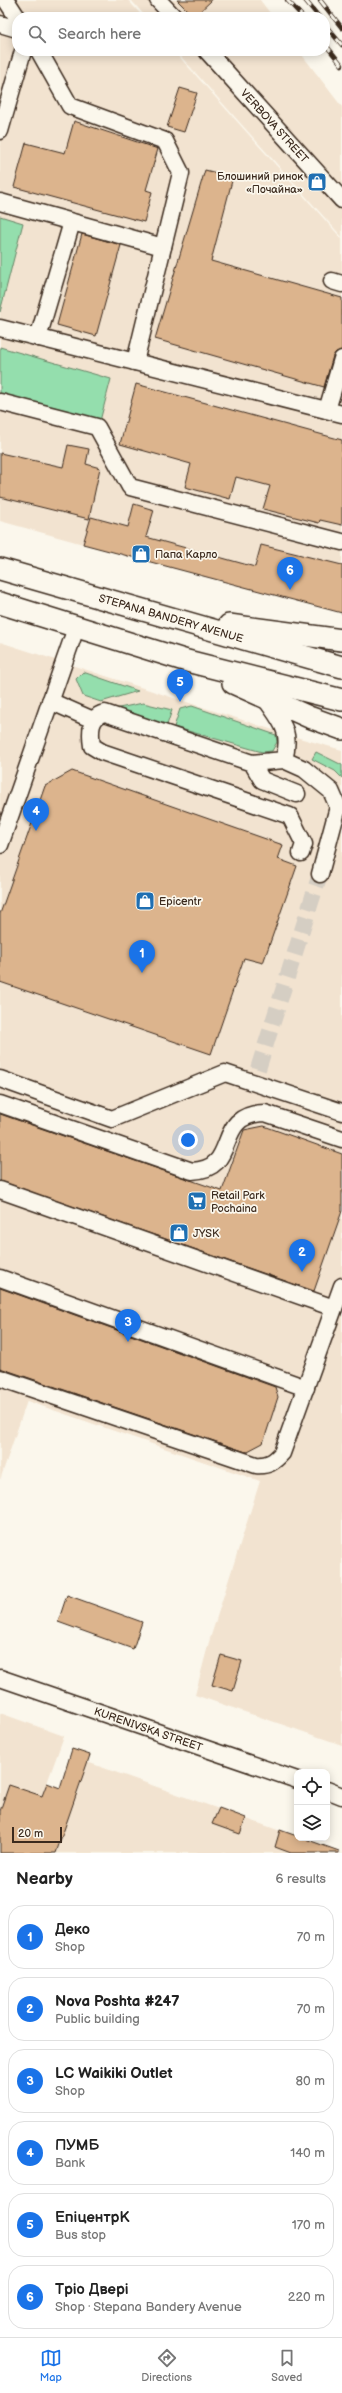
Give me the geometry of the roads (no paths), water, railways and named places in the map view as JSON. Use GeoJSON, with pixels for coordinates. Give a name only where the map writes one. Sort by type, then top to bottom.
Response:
{"type":"FeatureCollection","features":[{"type":"Feature","properties":{"kind":"main road","name":"STEPANA BANDERY AVENUE"},"geometry":{"type":"LineString","coordinates":[[0,569],[342,667]]}},
{"type":"Feature","properties":{"kind":"main road"},"geometry":{"type":"LineString","coordinates":[[0,603],[76,628],[187,661],[342,700]]}},
{"type":"Feature","properties":{"kind":"main road"},"geometry":{"type":"LineString","coordinates":[[165,617],[342,640]]}},
{"type":"Feature","properties":{"kind":"main road"},"geometry":{"type":"LineString","coordinates":[[187,661],[264,698],[342,729]]}},
{"type":"Feature","properties":{"kind":"street"},"geometry":{"type":"LineString","coordinates":[[6,0],[14,12]]}},
{"type":"Feature","properties":{"kind":"street"},"geometry":{"type":"LineString","coordinates":[[158,0],[169,12]]}},
{"type":"Feature","properties":{"kind":"street"},"geometry":{"type":"LineString","coordinates":[[0,24],[12,28]]}},
{"type":"Feature","properties":{"kind":"street"},"geometry":{"type":"LineString","coordinates":[[0,131],[22,56]]}},
{"type":"Feature","properties":{"kind":"street"},"geometry":{"type":"LineString","coordinates":[[42,56],[70,106],[165,141],[181,173],[135,362]]}},
{"type":"Feature","properties":{"kind":"street","name":"VERBOVA STREET"},"geometry":{"type":"LineString","coordinates":[[212,56],[342,200]]}},
{"type":"Feature","properties":{"kind":"street"},"geometry":{"type":"LineString","coordinates":[[0,202],[163,247]]}},
{"type":"Feature","properties":{"kind":"street"},"geometry":{"type":"LineString","coordinates":[[38,338],[72,222]]}},
{"type":"Feature","properties":{"kind":"street"},"geometry":{"type":"LineString","coordinates":[[0,328],[334,412],[342,359]]}},
{"type":"Feature","properties":{"kind":"street"},"geometry":{"type":"LineString","coordinates":[[0,402],[97,427],[130,487],[342,542]]}},
{"type":"Feature","properties":{"kind":"street"},"geometry":{"type":"LineString","coordinates":[[0,845],[76,628]]}},
{"type":"Feature","properties":{"kind":"street"},"geometry":{"type":"LineString","coordinates":[[264,698],[287,732],[288,746],[284,760]]}},
{"type":"Feature","properties":{"kind":"street"},"geometry":{"type":"LineString","coordinates":[[50,701],[93,720]]}},
{"type":"Feature","properties":{"kind":"street"},"geometry":{"type":"LineString","coordinates":[[290,816],[102,752],[92,746],[90,730],[93,720],[99,714],[105,714],[252,763],[284,760],[304,769],[331,791],[338,807],[320,874],[329,856],[342,816]]}},
{"type":"Feature","properties":{"kind":"street"},"geometry":{"type":"LineString","coordinates":[[252,763],[262,780],[297,794]]}},
{"type":"Feature","properties":{"kind":"street"},"geometry":{"type":"LineString","coordinates":[[301,854],[304,844],[290,816],[304,769]]}},
{"type":"Feature","properties":{"kind":"street"},"geometry":{"type":"LineString","coordinates":[[0,1080],[112,1119],[225,1073],[256,1075],[342,1112]]}},
{"type":"Feature","properties":{"kind":"street"},"geometry":{"type":"LineString","coordinates":[[0,1104],[192,1171],[206,1171],[216,1165],[232,1128],[240,1119],[252,1113],[266,1113],[342,1139]]}},
{"type":"Feature","properties":{"kind":"street"},"geometry":{"type":"LineString","coordinates":[[0,1190],[334,1308]]}},
{"type":"Feature","properties":{"kind":"street"},"geometry":{"type":"LineString","coordinates":[[0,1278],[306,1388]]}},
{"type":"Feature","properties":{"kind":"street"},"geometry":{"type":"LineString","coordinates":[[0,1378],[248,1463],[266,1466],[275,1461],[282,1453],[342,1286]]}},
{"type":"Feature","properties":{"kind":"street","name":"KURENIVSKA STREET"},"geometry":{"type":"LineString","coordinates":[[0,1678],[294,1779]]}},
{"type":"Feature","properties":{"kind":"street"},"geometry":{"type":"LineString","coordinates":[[330,1791],[342,1796]]}},
{"type":"Feature","properties":{"kind":"tunnel"},"geometry":{"type":"LineString","coordinates":[[258,1069],[320,874]]}},
{"type":"Feature","properties":{"kind":"railway"},"geometry":{"type":"LineString","coordinates":[[287,0],[298,12]]}},
{"type":"Feature","properties":{"kind":"railway"},"geometry":{"type":"LineString","coordinates":[[305,0],[315,12]]}},
{"type":"Feature","properties":{"kind":"railway"},"geometry":{"type":"LineString","coordinates":[[320,0],[329,12]]}},
{"type":"Feature","properties":{"kind":"railway"},"geometry":{"type":"LineString","coordinates":[[330,13],[342,28]]}},
{"type":"Feature","properties":{"kind":"railway"},"geometry":{"type":"LineString","coordinates":[[330,31],[342,45]]}},
{"type":"Feature","properties":{"kind":"railway"},"geometry":{"type":"LineString","coordinates":[[330,50],[342,65]]}},
{"type":"Feature","properties":{"kind":"place","name":"Блошиний ринок «Почайна»"},"geometry":{"type":"Point","coordinates":[317,182]}},
{"type":"Feature","properties":{"kind":"place","name":"Папа Карло"},"geometry":{"type":"Point","coordinates":[141,554]}},
{"type":"Feature","properties":{"kind":"place","name":"Тріо Двері"},"geometry":{"type":"Point","coordinates":[290,590]}},
{"type":"Feature","properties":{"kind":"place","name":"ЕпіцентрК"},"geometry":{"type":"Point","coordinates":[180,702]}},
{"type":"Feature","properties":{"kind":"place","name":"ПУМБ"},"geometry":{"type":"Point","coordinates":[36,831]}},
{"type":"Feature","properties":{"kind":"place","name":"Epicentr"},"geometry":{"type":"Point","coordinates":[145,901]}},
{"type":"Feature","properties":{"kind":"place","name":"Деко"},"geometry":{"type":"Point","coordinates":[142,973]}},
{"type":"Feature","properties":{"kind":"place","name":"Retail Park Pochaina"},"geometry":{"type":"Point","coordinates":[197,1201]}},
{"type":"Feature","properties":{"kind":"place","name":"JYSK"},"geometry":{"type":"Point","coordinates":[179,1233]}},
{"type":"Feature","properties":{"kind":"place","name":"Nova Poshta #247"},"geometry":{"type":"Point","coordinates":[302,1272]}},
{"type":"Feature","properties":{"kind":"place","name":"LC Waikiki Outlet"},"geometry":{"type":"Point","coordinates":[128,1342]}}]}
